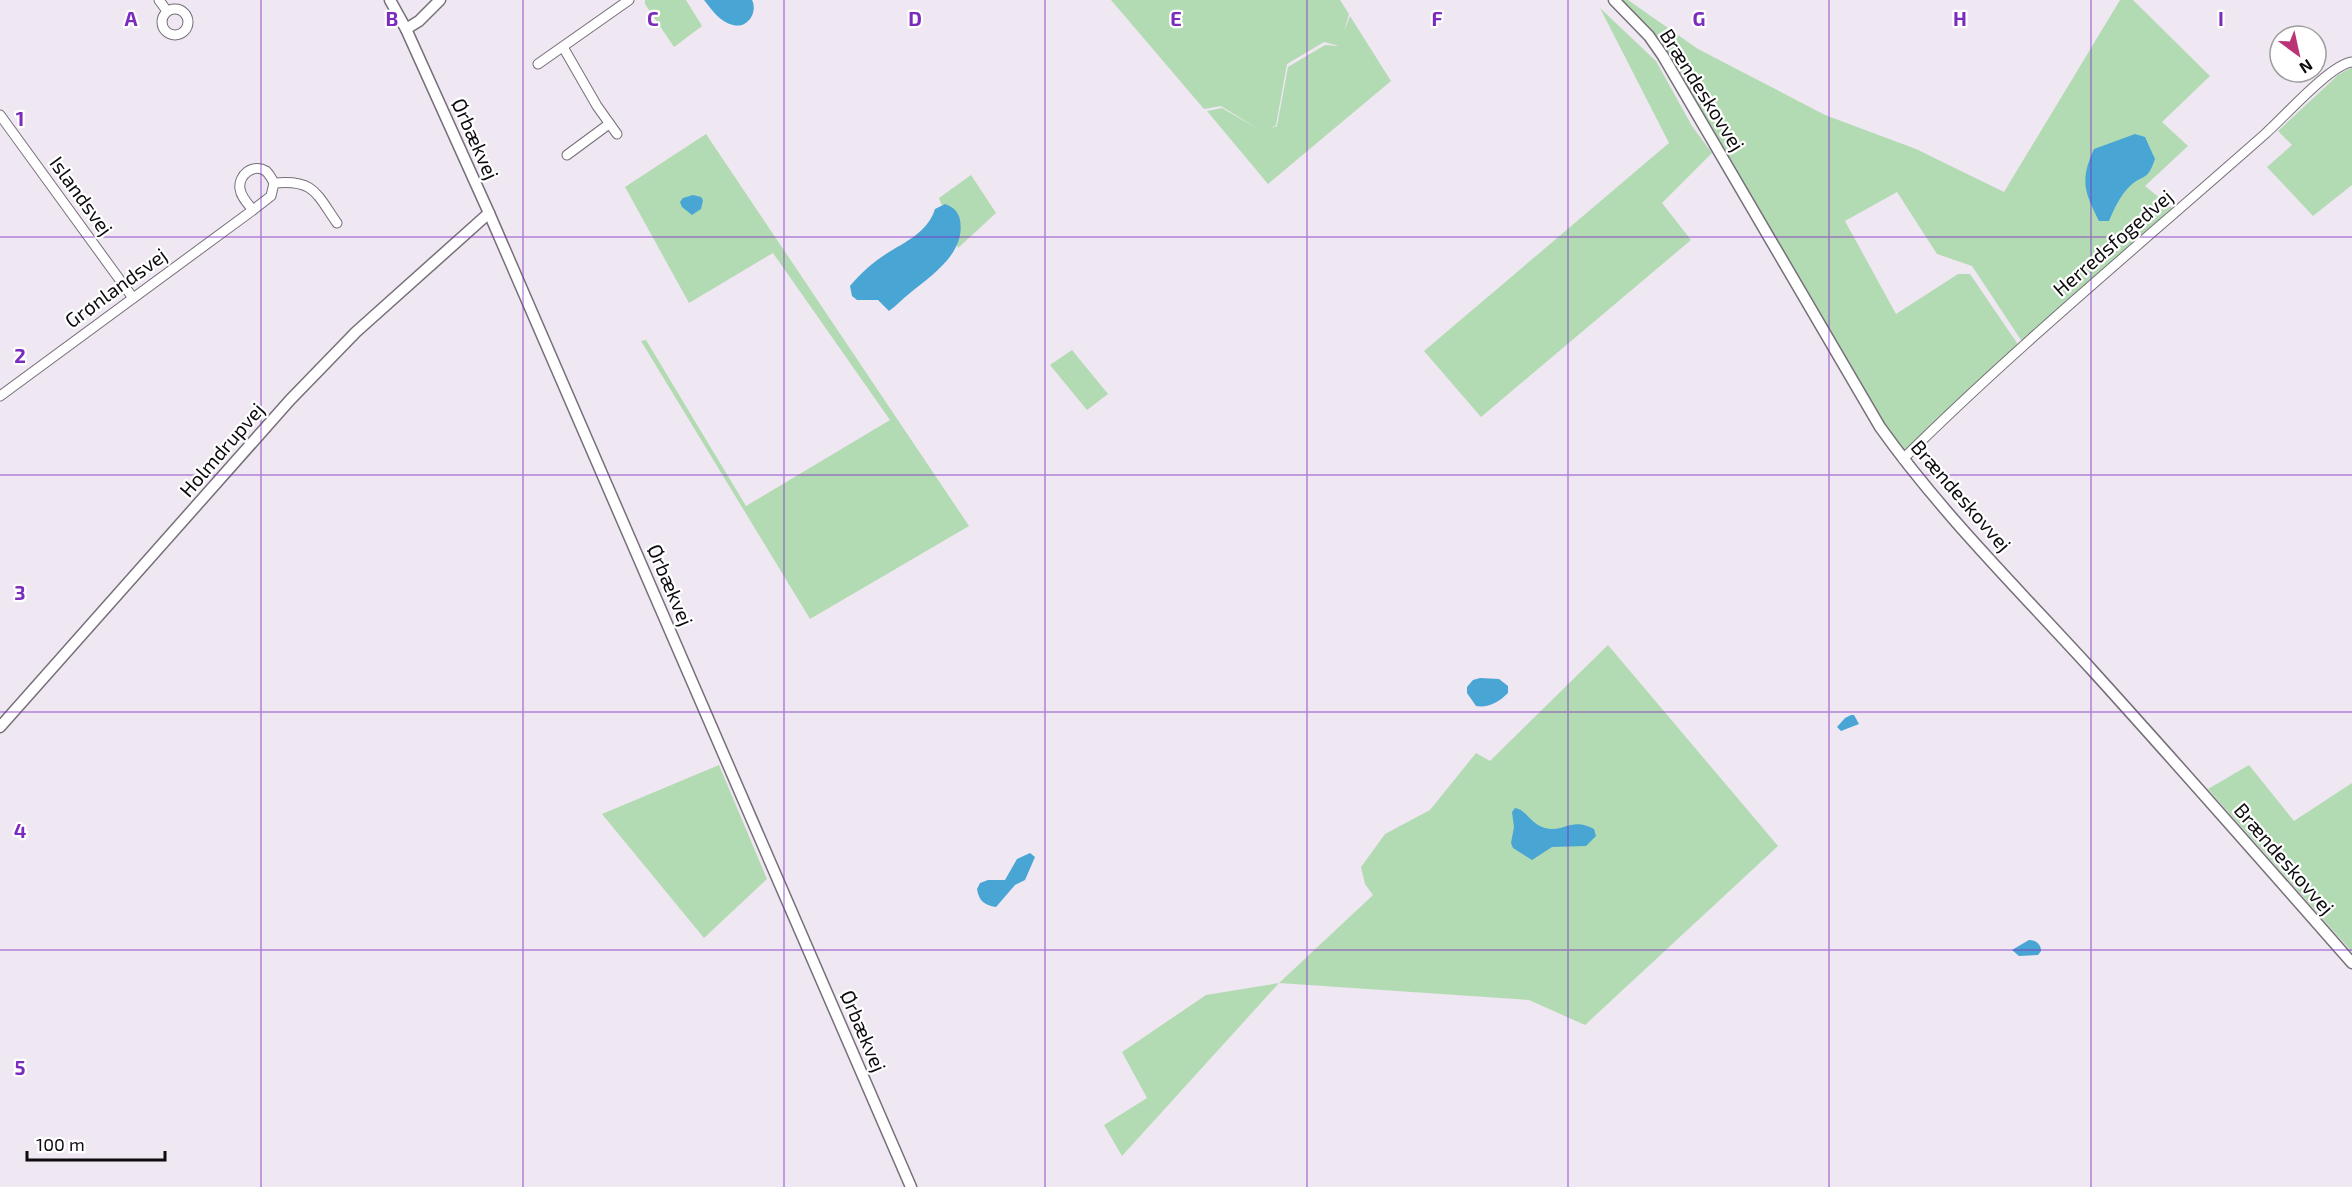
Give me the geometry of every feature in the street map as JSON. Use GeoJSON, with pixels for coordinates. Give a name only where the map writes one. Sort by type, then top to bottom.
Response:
{"type":"FeatureCollection","features":[{"type":"Feature","properties":{"kind":"street"},"geometry":{"type":"LineString","coordinates":[[159,0],[167,11]]}},
{"type":"Feature","properties":{"kind":"street","name":"Ørbækvej"},"geometry":{"type":"LineString","coordinates":[[390,0],[406,29],[489,213],[911,1187]]}},
{"type":"Feature","properties":{"kind":"street"},"geometry":{"type":"LineString","coordinates":[[406,29],[419,21],[440,0]]}},
{"type":"Feature","properties":{"kind":"street"},"geometry":{"type":"LineString","coordinates":[[538,64],[629,0]]}},
{"type":"Feature","properties":{"kind":"street","name":"Brændeskovvej"},"geometry":{"type":"LineString","coordinates":[[1614,0],[1649,36],[1664,56],[1880,427],[1903,459],[2011,582],[2149,732],[2352,963]]}},
{"type":"Feature","properties":{"kind":"street"},"geometry":{"type":"LineString","coordinates":[[563,47],[579,77],[617,134]]}},
{"type":"Feature","properties":{"kind":"street","name":"Herredsfogedvej"},"geometry":{"type":"LineString","coordinates":[[1903,459],[2023,347],[2272,128],[2336,68],[2352,62]]}},
{"type":"Feature","properties":{"kind":"street","name":"Islandsvej"},"geometry":{"type":"LineString","coordinates":[[0,115],[133,298]]}},
{"type":"Feature","properties":{"kind":"street"},"geometry":{"type":"LineString","coordinates":[[567,155],[609,124]]}},
{"type":"Feature","properties":{"kind":"street"},"geometry":{"type":"LineString","coordinates":[[253,210],[240,189],[241,179],[248,171],[257,168],[267,172],[274,183],[293,181],[304,183],[314,191],[337,223]]}},
{"type":"Feature","properties":{"kind":"street","name":"Grønlandsvej"},"geometry":{"type":"LineString","coordinates":[[0,396],[253,210],[271,196],[274,183]]}},
{"type":"Feature","properties":{"kind":"street","name":"Holmdrupvej"},"geometry":{"type":"LineString","coordinates":[[0,727],[290,400],[356,332],[489,213]]}},
{"type":"Feature","properties":{"kind":"green space"},"geometry":{"type":"Polygon","coordinates":[[[645,0],[686,0],[702,26],[674,47],[645,4],[645,0]]]}},
{"type":"Feature","properties":{"kind":"green space"},"geometry":{"type":"Polygon","coordinates":[[[1111,0],[1340,0],[1349,14],[1344,31],[1350,16],[1391,81],[1268,184],[1207,111],[1222,108],[1260,130],[1221,106],[1204,109],[1111,0]],[[1324,42],[1287,64],[1276,125],[1271,128],[1277,126],[1288,67],[1325,45],[1339,46],[1324,42]]]}},
{"type":"Feature","properties":{"kind":"green space"},"geometry":{"type":"Polygon","coordinates":[[[1628,0],[1698,49],[1825,115],[1916,149],[2004,192],[2120,0],[2133,0],[2210,76],[2162,122],[2188,146],[2145,186],[2172,208],[2023,343],[1972,266],[1937,254],[1897,192],[1845,221],[1896,314],[1958,274],[1970,274],[2019,346],[1905,451],[1887,431],[1679,78],[1620,2],[1628,0]]]}},
{"type":"Feature","properties":{"kind":"green space"},"geometry":{"type":"Polygon","coordinates":[[[1600,8],[1656,61],[1692,126],[1712,153],[1662,203],[1691,240],[1481,417],[1424,351],[1669,143],[1600,8]]]}},
{"type":"Feature","properties":{"kind":"green space"},"geometry":{"type":"Polygon","coordinates":[[[2352,67],[2352,185],[2313,216],[2267,167],[2292,145],[2278,131],[2338,75],[2352,67]]]}},
{"type":"Feature","properties":{"kind":"green space"},"geometry":{"type":"Polygon","coordinates":[[[706,134],[969,526],[810,619],[641,341],[646,340],[746,506],[890,420],[773,253],[689,303],[625,187],[706,134]]]}},
{"type":"Feature","properties":{"kind":"green space"},"geometry":{"type":"Polygon","coordinates":[[[971,175],[996,213],[958,248],[939,198],[971,175]]]}},
{"type":"Feature","properties":{"kind":"green space"},"geometry":{"type":"Polygon","coordinates":[[[1072,350],[1108,394],[1087,410],[1050,365],[1072,350]]]}},
{"type":"Feature","properties":{"kind":"green space"},"geometry":{"type":"Polygon","coordinates":[[[1608,645],[1778,846],[1585,1025],[1529,1000],[1279,983],[1373,895],[1365,884],[1361,867],[1385,834],[1430,810],[1476,753],[1490,761],[1608,645]]]}},
{"type":"Feature","properties":{"kind":"green space"},"geometry":{"type":"Polygon","coordinates":[[[719,765],[767,879],[704,938],[602,814],[719,765]]]}},
{"type":"Feature","properties":{"kind":"green space"},"geometry":{"type":"Polygon","coordinates":[[[2249,765],[2294,821],[2352,783],[2352,952],[2208,789],[2249,765]]]}},
{"type":"Feature","properties":{"kind":"green space"},"geometry":{"type":"Polygon","coordinates":[[[1279,983],[1122,1156],[1104,1125],[1147,1098],[1122,1052],[1206,995],[1279,983]]]}},
{"type":"Feature","properties":{"kind":"water"},"geometry":{"type":"Polygon","coordinates":[[[704,0],[752,0],[754,10],[747,22],[738,26],[733,25],[713,12],[704,0]]]}},
{"type":"Feature","properties":{"kind":"water"},"geometry":{"type":"Polygon","coordinates":[[[2135,134],[2145,137],[2155,159],[2150,172],[2126,191],[2109,221],[2099,221],[2087,193],[2085,177],[2094,149],[2135,134]]]}},
{"type":"Feature","properties":{"kind":"water"},"geometry":{"type":"Polygon","coordinates":[[[693,195],[703,200],[701,209],[692,215],[682,207],[680,202],[683,198],[693,195]]]}},
{"type":"Feature","properties":{"kind":"water"},"geometry":{"type":"Polygon","coordinates":[[[945,204],[958,214],[960,232],[953,253],[937,271],[889,311],[878,300],[857,300],[852,296],[850,286],[862,273],[881,257],[915,236],[927,224],[935,209],[945,204]]]}},
{"type":"Feature","properties":{"kind":"water"},"geometry":{"type":"Polygon","coordinates":[[[1499,679],[1508,686],[1508,693],[1493,704],[1476,706],[1467,693],[1467,687],[1473,680],[1499,679]]]}},
{"type":"Feature","properties":{"kind":"water"},"geometry":{"type":"Polygon","coordinates":[[[1854,715],[1859,724],[1841,731],[1837,727],[1854,715]]]}},
{"type":"Feature","properties":{"kind":"water"},"geometry":{"type":"Polygon","coordinates":[[[1515,808],[1542,827],[1556,829],[1578,824],[1594,829],[1596,836],[1586,846],[1552,847],[1532,860],[1513,848],[1511,843],[1514,827],[1512,812],[1515,808]]]}},
{"type":"Feature","properties":{"kind":"water"},"geometry":{"type":"Polygon","coordinates":[[[1030,853],[1035,857],[1025,880],[1015,885],[996,907],[983,902],[977,889],[980,883],[988,880],[1005,880],[1017,859],[1030,853]]]}},
{"type":"Feature","properties":{"kind":"water"},"geometry":{"type":"Polygon","coordinates":[[[2029,940],[2039,944],[2041,951],[2038,955],[2019,956],[2012,950],[2029,940]]]}}]}
